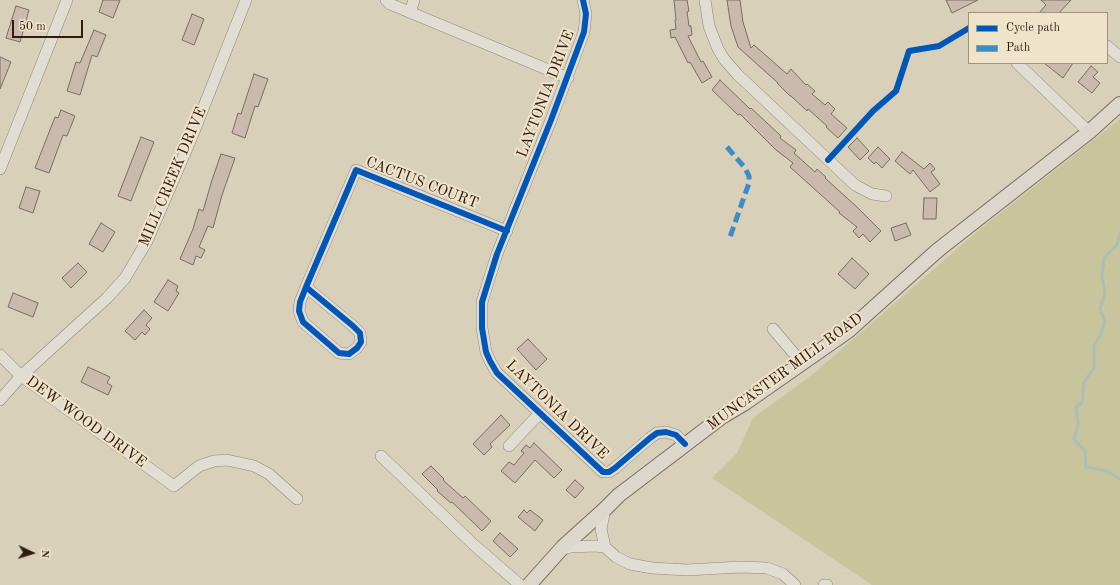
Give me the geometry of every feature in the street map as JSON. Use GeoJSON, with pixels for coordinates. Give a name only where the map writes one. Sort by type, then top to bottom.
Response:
{"type":"FeatureCollection","features":[{"type":"Feature","properties":{"kind":"main road","name":"MUNCASTER MILL ROAD"},"geometry":{"type":"LineString","coordinates":[[530,585],[560,551],[605,510],[619,495],[723,416],[745,403],[848,330],[938,250],[1089,132],[1120,104]]}},
{"type":"Feature","properties":{"kind":"street"},"geometry":{"type":"LineString","coordinates":[[0,169],[68,0]]}},
{"type":"Feature","properties":{"kind":"street","name":"MILL CREEK DRIVE"},"geometry":{"type":"LineString","coordinates":[[0,400],[21,376],[107,298],[124,278],[147,241],[191,139],[246,0]]}},
{"type":"Feature","properties":{"kind":"street"},"geometry":{"type":"LineString","coordinates":[[386,0],[390,4],[568,78]]}},
{"type":"Feature","properties":{"kind":"street"},"geometry":{"type":"LineString","coordinates":[[410,12],[414,0]]}},
{"type":"Feature","properties":{"kind":"street","name":"LAYTONIA DRIVE"},"geometry":{"type":"LineString","coordinates":[[583,0],[586,14],[584,32],[568,78],[497,254],[482,302],[482,328],[485,346],[490,361],[497,373],[603,472],[608,472],[615,468],[657,433],[666,432],[676,435],[685,444]]}},
{"type":"Feature","properties":{"kind":"street"},"geometry":{"type":"LineString","coordinates":[[705,0],[709,26],[718,49],[724,59],[737,74],[855,185],[872,194],[886,196]]}},
{"type":"Feature","properties":{"kind":"street"},"geometry":{"type":"LineString","coordinates":[[1108,47],[1120,58]]}},
{"type":"Feature","properties":{"kind":"street"},"geometry":{"type":"LineString","coordinates":[[1018,64],[1089,132]]}},
{"type":"Feature","properties":{"kind":"street","name":"CACTUS COURT"},"geometry":{"type":"LineString","coordinates":[[306,287],[360,333],[361,342],[357,348],[349,354],[339,353],[303,322],[299,311],[300,302],[306,287],[356,170],[507,231]]}},
{"type":"Feature","properties":{"kind":"street"},"geometry":{"type":"LineString","coordinates":[[773,329],[802,363]]}},
{"type":"Feature","properties":{"kind":"street","name":"DEW WOOD DRIVE"},"geometry":{"type":"LineString","coordinates":[[0,355],[21,376],[174,486],[198,466],[214,461],[226,460],[254,466],[270,474],[297,499]]}},
{"type":"Feature","properties":{"kind":"street"},"geometry":{"type":"LineString","coordinates":[[508,446],[540,413]]}},
{"type":"Feature","properties":{"kind":"street"},"geometry":{"type":"LineString","coordinates":[[381,456],[473,544],[520,585]]}},
{"type":"Feature","properties":{"kind":"street"},"geometry":{"type":"LineString","coordinates":[[605,510],[601,529],[605,547],[616,557],[630,564],[652,568],[687,570],[741,567],[767,568],[783,574],[794,585]]}},
{"type":"Feature","properties":{"kind":"street"},"geometry":{"type":"LineString","coordinates":[[560,551],[571,547],[605,547]]}},
{"type":"Feature","properties":{"kind":"shaded area"},"geometry":{"type":"Polygon","coordinates":[[[1120,119],[1120,585],[872,585],[712,478],[737,453],[753,418],[813,374],[980,229],[1120,119]]]}},
{"type":"Feature","properties":{"kind":"building"},"geometry":{"type":"Polygon","coordinates":[[[103,0],[120,0],[113,18],[99,12],[103,0]]]}},
{"type":"Feature","properties":{"kind":"building"},"geometry":{"type":"Polygon","coordinates":[[[674,0],[687,0],[689,26],[691,26],[692,35],[688,36],[701,62],[703,61],[712,77],[702,83],[690,62],[688,63],[675,37],[671,38],[670,30],[676,29],[674,0]]]}},
{"type":"Feature","properties":{"kind":"building"},"geometry":{"type":"Polygon","coordinates":[[[727,0],[740,0],[743,22],[751,48],[754,45],[787,74],[791,69],[806,85],[807,84],[815,91],[812,94],[825,105],[828,102],[835,109],[831,114],[847,128],[838,138],[826,127],[827,126],[808,109],[807,111],[790,96],[778,83],[738,47],[731,26],[727,0]]]}},
{"type":"Feature","properties":{"kind":"building"},"geometry":{"type":"Polygon","coordinates":[[[946,0],[978,0],[952,13],[946,0]]]}},
{"type":"Feature","properties":{"kind":"building"},"geometry":{"type":"Polygon","coordinates":[[[1041,0],[1071,0],[1060,12],[1040,12],[1046,5],[1041,0]]]}},
{"type":"Feature","properties":{"kind":"building"},"geometry":{"type":"Polygon","coordinates":[[[16,6],[29,10],[20,42],[6,38],[16,6]]]}},
{"type":"Feature","properties":{"kind":"building"},"geometry":{"type":"Polygon","coordinates":[[[192,14],[204,19],[194,45],[182,40],[192,14]]]}},
{"type":"Feature","properties":{"kind":"building"},"geometry":{"type":"Polygon","coordinates":[[[94,30],[106,35],[97,57],[92,55],[80,95],[67,91],[76,62],[80,63],[94,30]]]}},
{"type":"Feature","properties":{"kind":"building"},"geometry":{"type":"Polygon","coordinates":[[[0,57],[11,62],[0,89],[0,57]]]}},
{"type":"Feature","properties":{"kind":"building"},"geometry":{"type":"Polygon","coordinates":[[[1045,64],[1072,64],[1063,78],[1045,64]]]}},
{"type":"Feature","properties":{"kind":"building"},"geometry":{"type":"Polygon","coordinates":[[[1091,66],[1098,72],[1093,77],[1100,83],[1092,93],[1078,82],[1091,66]]]}},
{"type":"Feature","properties":{"kind":"building"},"geometry":{"type":"Polygon","coordinates":[[[254,74],[268,79],[258,107],[255,106],[245,138],[232,133],[238,113],[241,114],[254,74]]]}},
{"type":"Feature","properties":{"kind":"building"},"geometry":{"type":"Polygon","coordinates":[[[720,80],[781,136],[780,138],[796,150],[794,153],[815,172],[817,169],[826,177],[825,178],[881,231],[870,242],[863,234],[859,238],[853,231],[857,227],[839,213],[840,212],[790,167],[793,163],[776,150],[740,114],[738,115],[712,90],[720,80]]]}},
{"type":"Feature","properties":{"kind":"building"},"geometry":{"type":"Polygon","coordinates":[[[61,110],[75,116],[67,136],[63,135],[49,173],[35,168],[55,117],[58,118],[61,110]]]}},
{"type":"Feature","properties":{"kind":"building"},"geometry":{"type":"Polygon","coordinates":[[[141,137],[154,142],[131,201],[118,196],[141,137]]]}},
{"type":"Feature","properties":{"kind":"building"},"geometry":{"type":"Polygon","coordinates":[[[857,138],[869,151],[860,160],[848,147],[857,138]]]}},
{"type":"Feature","properties":{"kind":"building"},"geometry":{"type":"Polygon","coordinates":[[[878,147],[890,159],[882,168],[876,162],[874,164],[868,158],[878,147]]]}},
{"type":"Feature","properties":{"kind":"building"},"geometry":{"type":"Polygon","coordinates":[[[902,152],[924,169],[930,163],[935,169],[931,172],[940,184],[930,192],[913,170],[910,174],[895,161],[902,152]]]}},
{"type":"Feature","properties":{"kind":"building"},"geometry":{"type":"Polygon","coordinates":[[[221,154],[235,158],[222,195],[213,228],[208,226],[199,247],[205,250],[201,258],[196,256],[193,265],[180,259],[193,229],[199,209],[203,211],[221,154]]]}},
{"type":"Feature","properties":{"kind":"building"},"geometry":{"type":"Polygon","coordinates":[[[26,187],[40,191],[33,213],[19,208],[26,187]]]}},
{"type":"Feature","properties":{"kind":"building"},"geometry":{"type":"Polygon","coordinates":[[[924,198],[937,198],[936,219],[923,219],[924,198]]]}},
{"type":"Feature","properties":{"kind":"building"},"geometry":{"type":"Polygon","coordinates":[[[101,223],[115,232],[103,252],[89,244],[101,223]]]}},
{"type":"Feature","properties":{"kind":"building"},"geometry":{"type":"Polygon","coordinates":[[[906,223],[911,235],[895,241],[891,228],[906,223]]]}},
{"type":"Feature","properties":{"kind":"building"},"geometry":{"type":"Polygon","coordinates":[[[852,258],[869,274],[855,289],[838,274],[852,258]]]}},
{"type":"Feature","properties":{"kind":"building"},"geometry":{"type":"Polygon","coordinates":[[[78,263],[87,272],[71,288],[62,278],[78,263]]]}},
{"type":"Feature","properties":{"kind":"building"},"geometry":{"type":"Polygon","coordinates":[[[168,280],[178,286],[176,291],[179,293],[168,311],[154,302],[168,280]]]}},
{"type":"Feature","properties":{"kind":"building"},"geometry":{"type":"Polygon","coordinates":[[[13,293],[38,303],[33,317],[8,307],[13,293]]]}},
{"type":"Feature","properties":{"kind":"building"},"geometry":{"type":"Polygon","coordinates":[[[144,310],[152,318],[146,325],[150,329],[145,335],[142,332],[135,340],[125,331],[144,310]]]}},
{"type":"Feature","properties":{"kind":"building"},"geometry":{"type":"Polygon","coordinates":[[[528,339],[547,359],[536,370],[517,349],[528,339]]]}},
{"type":"Feature","properties":{"kind":"building"},"geometry":{"type":"Polygon","coordinates":[[[88,367],[110,377],[107,383],[112,386],[108,395],[81,382],[88,367]]]}},
{"type":"Feature","properties":{"kind":"building"},"geometry":{"type":"Polygon","coordinates":[[[501,415],[510,425],[490,444],[492,447],[484,455],[473,444],[501,415]]]}},
{"type":"Feature","properties":{"kind":"building"},"geometry":{"type":"Polygon","coordinates":[[[534,443],[562,470],[554,478],[535,460],[515,483],[501,471],[509,462],[514,465],[524,453],[521,451],[526,445],[530,448],[534,443]]]}},
{"type":"Feature","properties":{"kind":"building"},"geometry":{"type":"Polygon","coordinates":[[[431,466],[444,479],[443,480],[463,498],[465,496],[491,521],[482,531],[452,502],[451,503],[437,491],[438,490],[422,474],[431,466]]]}},
{"type":"Feature","properties":{"kind":"building"},"geometry":{"type":"Polygon","coordinates":[[[575,480],[584,488],[575,498],[566,490],[575,480]]]}},
{"type":"Feature","properties":{"kind":"building"},"geometry":{"type":"Polygon","coordinates":[[[524,510],[527,513],[530,510],[543,520],[535,531],[518,517],[524,510]]]}},
{"type":"Feature","properties":{"kind":"building"},"geometry":{"type":"Polygon","coordinates":[[[500,533],[518,549],[510,557],[493,541],[500,533]]]}},
{"type":"Feature","properties":{"kind":"waterway"},"geometry":{"type":"LineString","coordinates":[[1120,233],[1117,245],[1104,258],[1102,276],[1105,293],[1100,309],[1105,321],[1101,334],[1094,346],[1094,368],[1084,382],[1082,402],[1076,407],[1078,425],[1074,439],[1085,451],[1086,467],[1107,471],[1120,479]]}},
{"type":"Feature","properties":{"kind":"marked path"},"geometry":{"type":"LineString","coordinates":[[727,147],[745,168],[749,176],[749,183],[730,237]]}},
{"type":"Feature","properties":{"kind":"cycle path"},"geometry":{"type":"LineString","coordinates":[[583,0],[586,14],[584,32],[551,120],[497,254],[482,302],[482,328],[486,352],[497,373],[603,472],[609,472],[615,468],[657,433],[666,432],[676,435],[685,444]]}},
{"type":"Feature","properties":{"kind":"cycle path"},"geometry":{"type":"LineString","coordinates":[[828,160],[873,111],[896,91],[909,51],[939,46],[968,29]]}},
{"type":"Feature","properties":{"kind":"cycle path"},"geometry":{"type":"LineString","coordinates":[[306,287],[360,333],[361,342],[357,348],[349,354],[339,353],[303,322],[299,311],[300,302],[306,287],[356,170],[507,231]]}}]}
